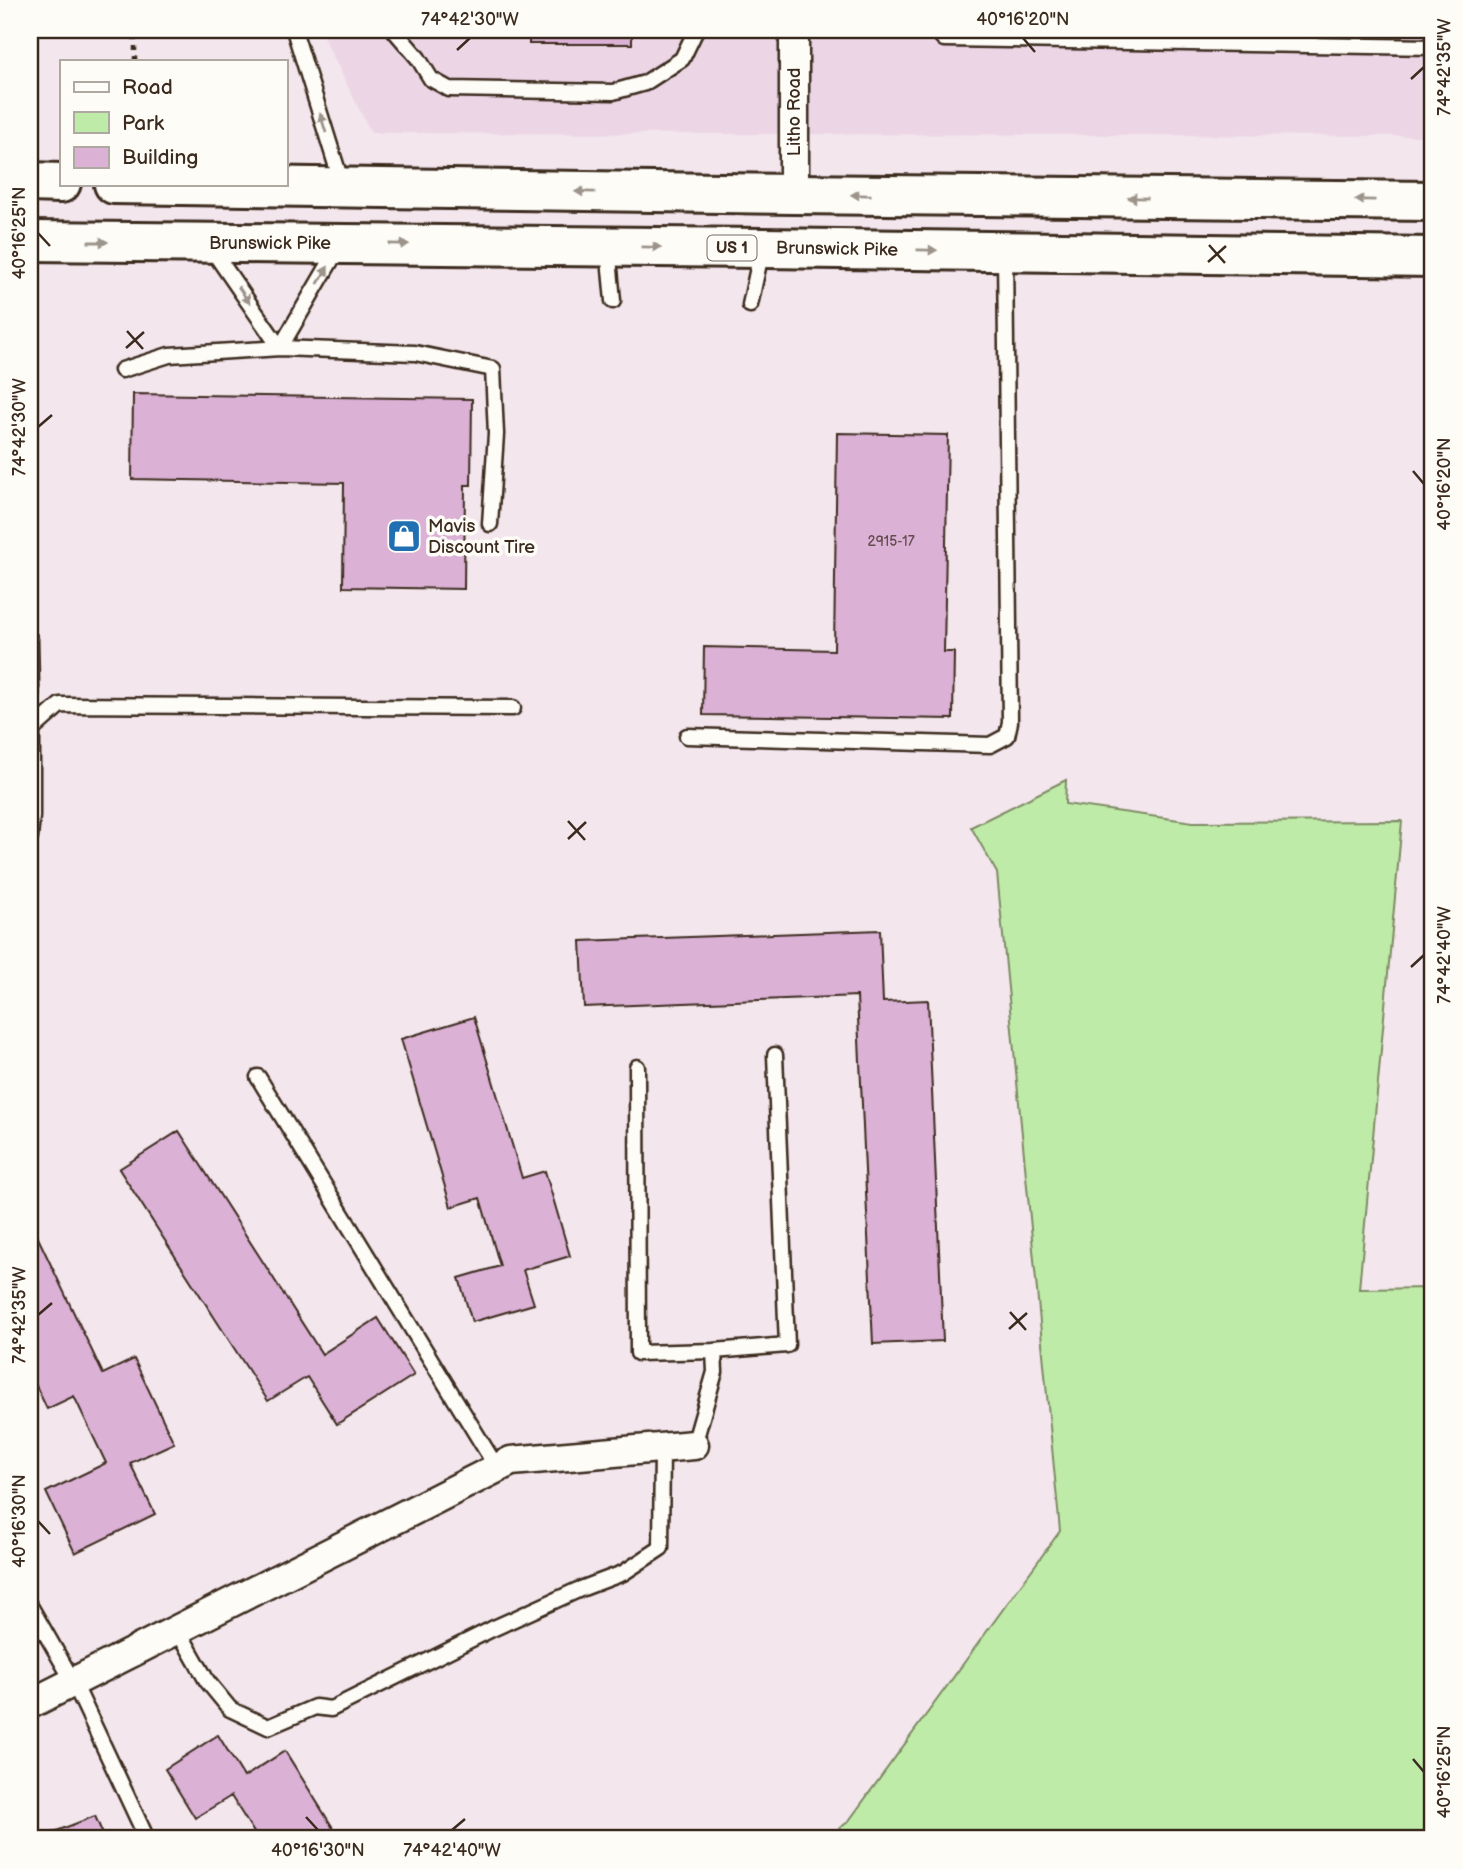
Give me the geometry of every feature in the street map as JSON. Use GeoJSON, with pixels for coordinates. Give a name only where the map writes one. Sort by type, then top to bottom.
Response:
{"type":"FeatureCollection","features":[{"type":"Feature","properties":{"kind":"highway"},"geometry":{"type":"LineString","coordinates":[[30,182],[60,183]]}},
{"type":"Feature","properties":{"kind":"highway"},"geometry":{"type":"LineString","coordinates":[[229,186],[1433,201]]}},
{"type":"Feature","properties":{"kind":"highway","name":"Brunswick Pike"},"geometry":{"type":"LineString","coordinates":[[30,242],[341,243],[1433,257]]}},
{"type":"Feature","properties":{"kind":"street","name":"Litho Road"},"geometry":{"type":"LineString","coordinates":[[794,30],[794,194]]}},
{"type":"Feature","properties":{"kind":"street"},"geometry":{"type":"LineString","coordinates":[[30,1704],[511,1461],[694,1446]]}},
{"type":"Feature","properties":{"kind":"lane"},"geometry":{"type":"LineString","coordinates":[[294,30],[344,188]]}},
{"type":"Feature","properties":{"kind":"lane"},"geometry":{"type":"LineString","coordinates":[[394,30],[418,58],[431,79],[449,89],[613,92],[645,83],[682,59],[696,30]]}},
{"type":"Feature","properties":{"kind":"lane"},"geometry":{"type":"LineString","coordinates":[[936,30],[944,39],[1433,47]]}},
{"type":"Feature","properties":{"kind":"lane"},"geometry":{"type":"LineString","coordinates":[[208,242],[279,348]]}},
{"type":"Feature","properties":{"kind":"lane"},"geometry":{"type":"LineString","coordinates":[[279,348],[341,243]]}},
{"type":"Feature","properties":{"kind":"lane"},"geometry":{"type":"LineString","coordinates":[[607,246],[613,301]]}},
{"type":"Feature","properties":{"kind":"lane"},"geometry":{"type":"LineString","coordinates":[[750,305],[763,248]]}},
{"type":"Feature","properties":{"kind":"lane"},"geometry":{"type":"LineString","coordinates":[[687,736],[990,745],[1007,736],[1010,722],[1005,251]]}},
{"type":"Feature","properties":{"kind":"lane"},"geometry":{"type":"LineString","coordinates":[[122,370],[169,355],[279,348],[415,353],[493,369],[496,434],[490,523]]}},
{"type":"Feature","properties":{"kind":"lane"},"geometry":{"type":"LineString","coordinates":[[30,639],[33,816],[30,838]]}},
{"type":"Feature","properties":{"kind":"lane"},"geometry":{"type":"LineString","coordinates":[[32,730],[60,705],[513,708]]}},
{"type":"Feature","properties":{"kind":"lane"},"geometry":{"type":"LineString","coordinates":[[637,1067],[638,1353],[714,1352],[788,1345],[775,1055]]}},
{"type":"Feature","properties":{"kind":"lane"},"geometry":{"type":"LineString","coordinates":[[258,1077],[497,1468]]}},
{"type":"Feature","properties":{"kind":"lane"},"geometry":{"type":"LineString","coordinates":[[694,1446],[715,1372],[714,1352]]}},
{"type":"Feature","properties":{"kind":"lane"},"geometry":{"type":"LineString","coordinates":[[178,1630],[207,1681],[230,1709],[268,1727],[315,1707],[331,1709],[492,1629],[623,1573],[661,1548],[662,1448]]}},
{"type":"Feature","properties":{"kind":"lane"},"geometry":{"type":"LineString","coordinates":[[30,1606],[74,1683],[147,1839]]}},
{"type":"Feature","properties":{"kind":"path"},"geometry":{"type":"LineString","coordinates":[[135,30],[135,60]]}},
{"type":"Feature","properties":{"kind":"shaded area"},"geometry":{"type":"Polygon","coordinates":[[[320,30],[1433,30],[1433,136],[371,133],[320,30]]]}},
{"type":"Feature","properties":{"kind":"green space"},"geometry":{"type":"Polygon","coordinates":[[[1066,780],[1065,804],[1193,822],[1402,821],[1359,1289],[1433,1288],[1433,1839],[824,1839],[848,1822],[1060,1531],[997,873],[971,827],[1066,780]]]}},
{"type":"Feature","properties":{"kind":"building"},"geometry":{"type":"Polygon","coordinates":[[[529,30],[632,30],[632,44],[529,44],[529,30]]]}},
{"type":"Feature","properties":{"kind":"building","name":"Mavis Discount Tire"},"geometry":{"type":"Polygon","coordinates":[[[133,394],[472,399],[471,485],[465,485],[464,589],[343,587],[344,483],[132,479],[133,394]]]}},
{"type":"Feature","properties":{"kind":"building"},"geometry":{"type":"Polygon","coordinates":[[[837,433],[948,435],[944,652],[954,652],[953,719],[703,715],[704,647],[834,650],[837,433]]]}},
{"type":"Feature","properties":{"kind":"building"},"geometry":{"type":"Polygon","coordinates":[[[880,930],[883,1002],[928,1000],[943,1341],[873,1344],[857,996],[584,1007],[581,941],[880,930]]]}},
{"type":"Feature","properties":{"kind":"building"},"geometry":{"type":"Polygon","coordinates":[[[474,1017],[522,1178],[545,1171],[570,1256],[523,1270],[534,1304],[472,1322],[459,1278],[500,1266],[480,1198],[451,1207],[401,1039],[474,1017]]]}},
{"type":"Feature","properties":{"kind":"building"},"geometry":{"type":"Polygon","coordinates":[[[179,1131],[322,1354],[378,1318],[414,1375],[337,1424],[307,1377],[268,1401],[119,1169],[179,1131]]]}},
{"type":"Feature","properties":{"kind":"building"},"geometry":{"type":"Polygon","coordinates":[[[30,1221],[103,1374],[134,1359],[174,1443],[130,1463],[155,1514],[75,1553],[46,1492],[106,1463],[74,1396],[47,1409],[30,1373],[30,1221]]]}},
{"type":"Feature","properties":{"kind":"building"},"geometry":{"type":"Polygon","coordinates":[[[218,1735],[244,1777],[285,1751],[333,1828],[316,1839],[258,1839],[231,1796],[195,1818],[165,1769],[218,1735]]]}},
{"type":"Feature","properties":{"kind":"building"},"geometry":{"type":"Polygon","coordinates":[[[95,1816],[105,1839],[36,1839],[95,1816]]]}},
{"type":"Feature","properties":{"kind":"place","name":"Mavis Discount Tire"},"geometry":{"type":"Point","coordinates":[404,536]}}]}
